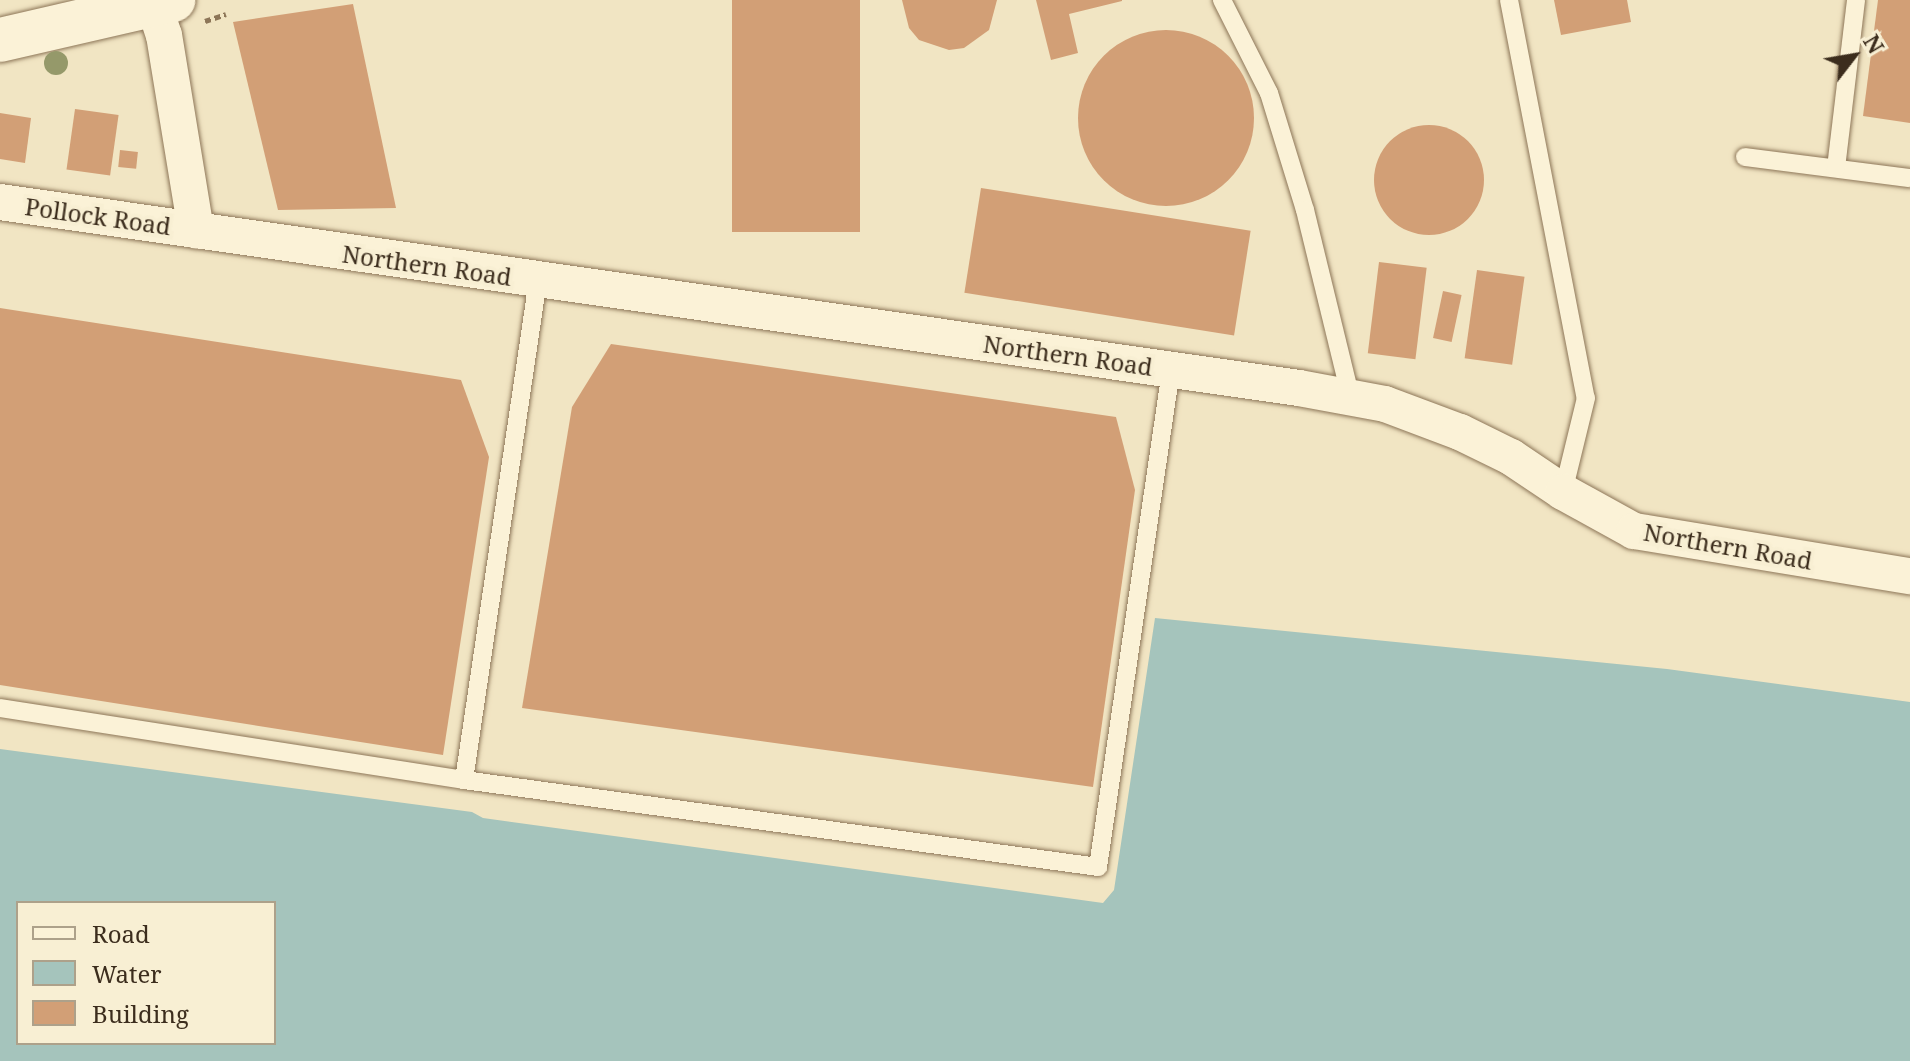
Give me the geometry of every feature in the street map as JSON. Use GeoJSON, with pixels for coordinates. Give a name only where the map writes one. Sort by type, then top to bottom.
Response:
{"type":"FeatureCollection","features":[{"type":"Feature","properties":{"kind":"street"},"geometry":{"type":"LineString","coordinates":[[0,40],[164,2],[164,35],[196,230]]}},
{"type":"Feature","properties":{"kind":"street","name":"Pollock Road"},"geometry":{"type":"LineString","coordinates":[[0,202],[196,230]]}},
{"type":"Feature","properties":{"kind":"street","name":"Northern Road"},"geometry":{"type":"LineString","coordinates":[[196,230],[1171,370],[1385,404],[1460,432],[1511,457],[1563,492],[1634,531],[1910,576]]}},
{"type":"Feature","properties":{"kind":"lane"},"geometry":{"type":"LineString","coordinates":[[1222,0],[1269,93],[1305,210],[1351,398]]}},
{"type":"Feature","properties":{"kind":"lane"},"geometry":{"type":"LineString","coordinates":[[1509,0],[1586,398],[1563,492]]}},
{"type":"Feature","properties":{"kind":"lane"},"geometry":{"type":"LineString","coordinates":[[1836,168],[1856,0]]}},
{"type":"Feature","properties":{"kind":"lane"},"geometry":{"type":"LineString","coordinates":[[1745,157],[1910,178]]}},
{"type":"Feature","properties":{"kind":"lane"},"geometry":{"type":"LineString","coordinates":[[464,780],[538,280]]}},
{"type":"Feature","properties":{"kind":"lane"},"geometry":{"type":"LineString","coordinates":[[0,708],[464,780],[1098,867],[1171,370]]}},
{"type":"Feature","properties":{"kind":"water"},"geometry":{"type":"Polygon","coordinates":[[[1155,618],[1667,669],[1910,702],[1910,1061],[0,1061],[0,749],[472,812],[483,818],[1103,903],[1114,890],[1155,618]]]}},
{"type":"Feature","properties":{"kind":"building"},"geometry":{"type":"Polygon","coordinates":[[[732,0],[860,0],[860,232],[732,232],[732,0]]]}},
{"type":"Feature","properties":{"kind":"building"},"geometry":{"type":"Polygon","coordinates":[[[902,0],[997,0],[989,30],[964,48],[949,50],[919,40],[909,28],[902,0]]]}},
{"type":"Feature","properties":{"kind":"building"},"geometry":{"type":"Polygon","coordinates":[[[1036,0],[1122,1],[1069,14],[1078,53],[1051,60],[1036,0]]]}},
{"type":"Feature","properties":{"kind":"building"},"geometry":{"type":"Polygon","coordinates":[[[1554,0],[1627,0],[1631,22],[1561,35],[1554,0]]]}},
{"type":"Feature","properties":{"kind":"building"},"geometry":{"type":"Polygon","coordinates":[[[1878,0],[1910,0],[1910,123],[1863,116],[1878,0]]]}},
{"type":"Feature","properties":{"kind":"building"},"geometry":{"type":"Polygon","coordinates":[[[353,4],[396,208],[278,210],[233,22],[353,4]]]}},
{"type":"Feature","properties":{"kind":"building"},"geometry":{"type":"Polygon","coordinates":[[[1166,30],[1200,37],[1228,56],[1247,84],[1254,118],[1247,152],[1228,180],[1200,199],[1166,206],[1132,199],[1104,180],[1085,152],[1078,118],[1085,84],[1104,56],[1132,37],[1166,30]]]}},
{"type":"Feature","properties":{"kind":"building"},"geometry":{"type":"Polygon","coordinates":[[[75,109],[119,115],[110,176],[67,169],[75,109]]]}},
{"type":"Feature","properties":{"kind":"building"},"geometry":{"type":"Polygon","coordinates":[[[0,113],[31,118],[25,163],[0,159],[0,113]]]}},
{"type":"Feature","properties":{"kind":"building"},"geometry":{"type":"Polygon","coordinates":[[[1429,125],[1450,129],[1468,141],[1480,159],[1484,180],[1480,201],[1468,219],[1450,231],[1429,235],[1408,231],[1390,219],[1378,201],[1374,180],[1378,159],[1390,141],[1408,129],[1429,125]]]}},
{"type":"Feature","properties":{"kind":"building"},"geometry":{"type":"Polygon","coordinates":[[[120,150],[138,152],[136,169],[118,167],[120,150]]]}},
{"type":"Feature","properties":{"kind":"building"},"geometry":{"type":"Polygon","coordinates":[[[981,188],[1251,231],[1234,335],[964,293],[981,188]]]}},
{"type":"Feature","properties":{"kind":"building"},"geometry":{"type":"Polygon","coordinates":[[[1379,262],[1427,268],[1415,359],[1368,353],[1379,262]]]}},
{"type":"Feature","properties":{"kind":"building"},"geometry":{"type":"Polygon","coordinates":[[[1477,270],[1525,277],[1512,365],[1465,358],[1477,270]]]}},
{"type":"Feature","properties":{"kind":"building"},"geometry":{"type":"Polygon","coordinates":[[[1443,291],[1462,295],[1452,342],[1433,338],[1443,291]]]}},
{"type":"Feature","properties":{"kind":"building"},"geometry":{"type":"Polygon","coordinates":[[[0,308],[461,380],[489,457],[443,755],[0,685],[0,308]]]}},
{"type":"Feature","properties":{"kind":"building"},"geometry":{"type":"Polygon","coordinates":[[[611,344],[1116,417],[1135,490],[1093,787],[522,708],[572,407],[611,344]]]}}]}
